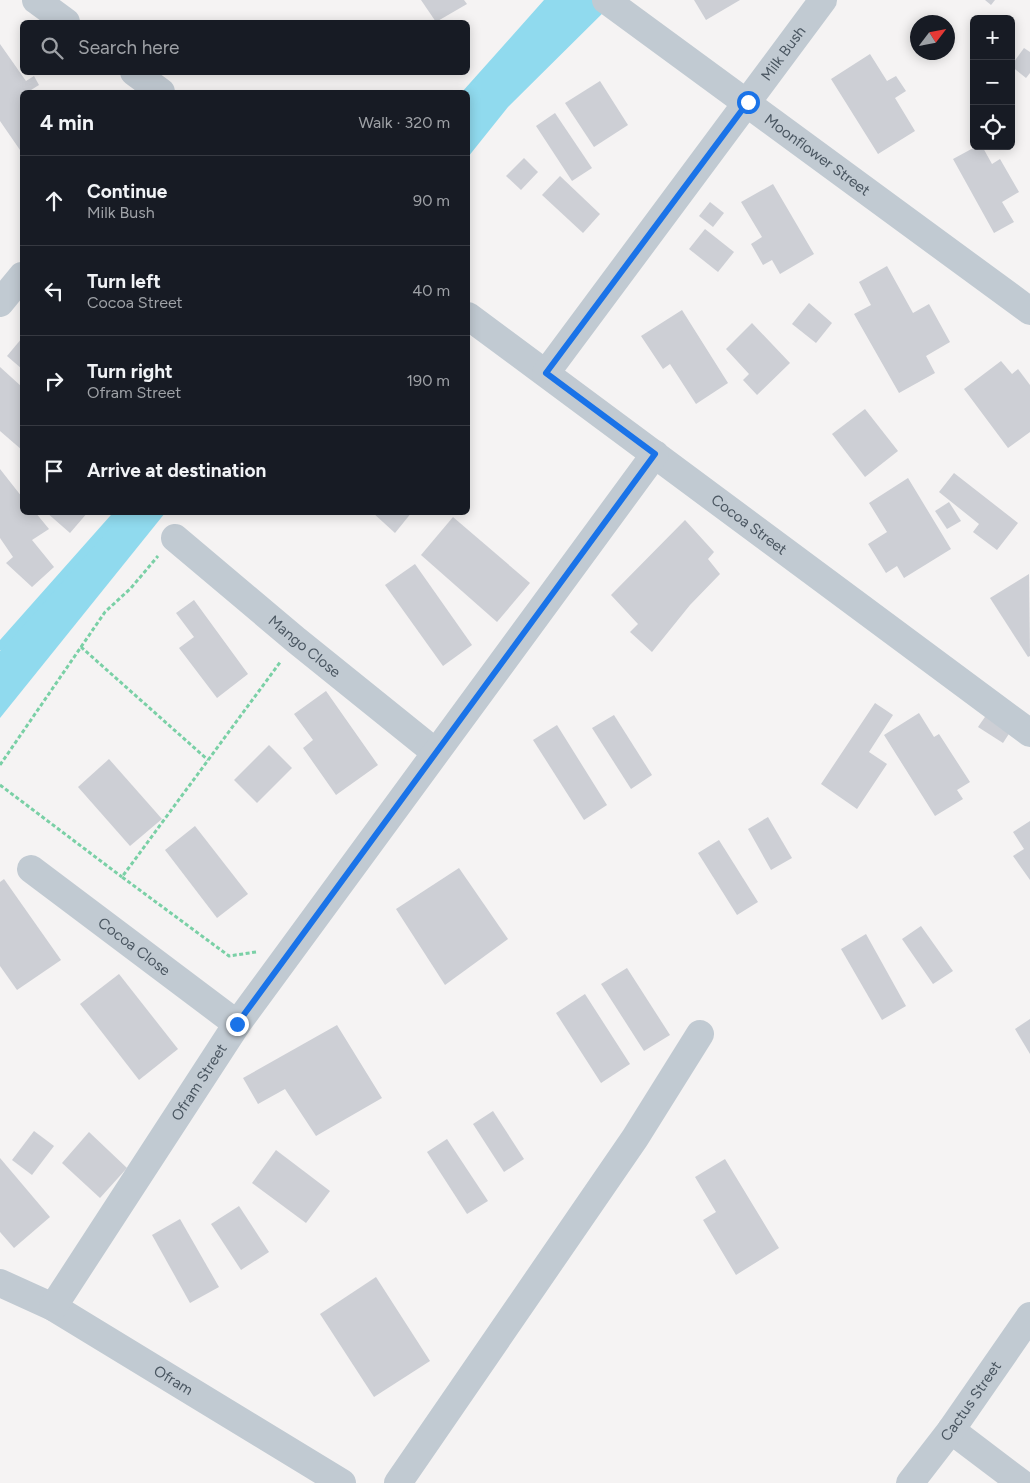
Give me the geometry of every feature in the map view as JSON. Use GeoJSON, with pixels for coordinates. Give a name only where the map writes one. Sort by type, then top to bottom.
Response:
{"type":"FeatureCollection","features":[{"type":"Feature","properties":{"kind":"street"},"geometry":{"type":"LineString","coordinates":[[36,0],[63,20]]}},
{"type":"Feature","properties":{"kind":"street","name":"Moonflower Street"},"geometry":{"type":"LineString","coordinates":[[606,0],[1030,310]]}},
{"type":"Feature","properties":{"kind":"street","name":"Milk Bush"},"geometry":{"type":"LineString","coordinates":[[546,373],[823,0]]}},
{"type":"Feature","properties":{"kind":"street"},"geometry":{"type":"LineString","coordinates":[[138,75],[158,90]]}},
{"type":"Feature","properties":{"kind":"street"},"geometry":{"type":"LineString","coordinates":[[0,303],[20,278]]}},
{"type":"Feature","properties":{"kind":"street","name":"Cocoa Street"},"geometry":{"type":"LineString","coordinates":[[470,317],[1030,732]]}},
{"type":"Feature","properties":{"kind":"street","name":"Ofram Street"},"geometry":{"type":"LineString","coordinates":[[52,1307],[237,1024],[655,454]]}},
{"type":"Feature","properties":{"kind":"street","name":"Mango Close"},"geometry":{"type":"LineString","coordinates":[[175,538],[296,640],[435,752]]}},
{"type":"Feature","properties":{"kind":"street","name":"Cocoa Close"},"geometry":{"type":"LineString","coordinates":[[31,869],[237,1024]]}},
{"type":"Feature","properties":{"kind":"street"},"geometry":{"type":"LineString","coordinates":[[398,1483],[635,1138],[700,1034]]}},
{"type":"Feature","properties":{"kind":"street","name":"Ofram"},"geometry":{"type":"LineString","coordinates":[[0,1283],[52,1307],[342,1483]]}},
{"type":"Feature","properties":{"kind":"street","name":"Cactus Street"},"geometry":{"type":"LineString","coordinates":[[910,1483],[951,1430],[1030,1316]]}},
{"type":"Feature","properties":{"kind":"street"},"geometry":{"type":"LineString","coordinates":[[951,1430],[1021,1483]]}},
{"type":"Feature","properties":{"kind":"path"},"geometry":{"type":"LineString","coordinates":[[0,765],[105,612],[131,588],[175,538]]}},
{"type":"Feature","properties":{"kind":"path"},"geometry":{"type":"LineString","coordinates":[[122,877],[296,640]]}},
{"type":"Feature","properties":{"kind":"path"},"geometry":{"type":"LineString","coordinates":[[81,647],[208,760]]}},
{"type":"Feature","properties":{"kind":"path"},"geometry":{"type":"LineString","coordinates":[[0,785],[229,956],[255,952],[261,944]]}},
{"type":"Feature","properties":{"kind":"water"},"geometry":{"type":"Polygon","coordinates":[[[544,0],[616,0],[508,107],[470,154],[470,90],[464,90],[544,0]]]}},
{"type":"Feature","properties":{"kind":"water"},"geometry":{"type":"Polygon","coordinates":[[[116,515],[163,515],[0,718],[0,651],[116,515]]]}},
{"type":"Feature","properties":{"kind":"building"},"geometry":{"type":"Polygon","coordinates":[[[421,0],[464,0],[467,4],[439,20],[435,20],[421,0]]]}},
{"type":"Feature","properties":{"kind":"building"},"geometry":{"type":"Polygon","coordinates":[[[694,0],[740,0],[706,20],[694,0]]]}},
{"type":"Feature","properties":{"kind":"building"},"geometry":{"type":"Polygon","coordinates":[[[985,0],[995,0],[991,5],[985,0]]]}},
{"type":"Feature","properties":{"kind":"building"},"geometry":{"type":"Polygon","coordinates":[[[0,44],[20,75],[26,81],[34,76],[39,85],[31,90],[20,90],[20,150],[0,121],[0,44]]]}},
{"type":"Feature","properties":{"kind":"building"},"geometry":{"type":"Polygon","coordinates":[[[1024,48],[1030,52],[1030,73],[1026,78],[1015,69],[1015,60],[1024,48]]]}},
{"type":"Feature","properties":{"kind":"building"},"geometry":{"type":"Polygon","coordinates":[[[870,54],[887,81],[896,76],[906,91],[895,98],[915,131],[878,154],[831,79],[870,54]]]}},
{"type":"Feature","properties":{"kind":"building"},"geometry":{"type":"Polygon","coordinates":[[[600,81],[628,125],[594,147],[565,103],[600,81]]]}},
{"type":"Feature","properties":{"kind":"building"},"geometry":{"type":"Polygon","coordinates":[[[555,113],[592,168],[572,181],[536,126],[555,113]]]}},
{"type":"Feature","properties":{"kind":"building"},"geometry":{"type":"Polygon","coordinates":[[[970,150],[984,150],[992,164],[1000,159],[1019,192],[1002,202],[1014,222],[994,233],[953,159],[970,150]]]}},
{"type":"Feature","properties":{"kind":"building"},"geometry":{"type":"Polygon","coordinates":[[[524,158],[538,172],[521,190],[506,176],[524,158]]]}},
{"type":"Feature","properties":{"kind":"building"},"geometry":{"type":"Polygon","coordinates":[[[560,176],[600,214],[583,233],[542,195],[560,176]]]}},
{"type":"Feature","properties":{"kind":"building"},"geometry":{"type":"Polygon","coordinates":[[[773,184],[814,254],[780,274],[772,260],[763,265],[751,244],[762,237],[741,202],[773,184]]]}},
{"type":"Feature","properties":{"kind":"building"},"geometry":{"type":"Polygon","coordinates":[[[710,202],[724,213],[713,227],[699,216],[710,202]]]}},
{"type":"Feature","properties":{"kind":"building"},"geometry":{"type":"Polygon","coordinates":[[[705,229],[734,252],[718,272],[689,249],[705,229]]]}},
{"type":"Feature","properties":{"kind":"building"},"geometry":{"type":"Polygon","coordinates":[[[887,266],[913,313],[929,304],[950,342],[926,356],[935,373],[899,393],[854,314],[871,305],[859,282],[887,266]]]}},
{"type":"Feature","properties":{"kind":"building"},"geometry":{"type":"Polygon","coordinates":[[[809,303],[832,323],[816,343],[792,324],[809,303]]]}},
{"type":"Feature","properties":{"kind":"building"},"geometry":{"type":"Polygon","coordinates":[[[682,310],[728,383],[696,404],[670,364],[663,369],[641,336],[682,310]]]}},
{"type":"Feature","properties":{"kind":"building"},"geometry":{"type":"Polygon","coordinates":[[[752,323],[790,363],[757,395],[743,380],[749,374],[726,349],[752,323]]]}},
{"type":"Feature","properties":{"kind":"building"},"geometry":{"type":"Polygon","coordinates":[[[20,340],[20,367],[7,356],[20,340]]]}},
{"type":"Feature","properties":{"kind":"building"},"geometry":{"type":"Polygon","coordinates":[[[1001,361],[1012,374],[1018,369],[1030,385],[1030,432],[1008,448],[964,389],[1001,361]]]}},
{"type":"Feature","properties":{"kind":"building"},"geometry":{"type":"Polygon","coordinates":[[[0,367],[20,385],[20,448],[0,431],[0,367]]]}},
{"type":"Feature","properties":{"kind":"building"},"geometry":{"type":"Polygon","coordinates":[[[865,409],[898,451],[865,477],[832,434],[865,409]]]}},
{"type":"Feature","properties":{"kind":"building"},"geometry":{"type":"Polygon","coordinates":[[[0,469],[20,494],[20,515],[37,515],[49,529],[32,540],[54,567],[32,587],[6,563],[13,557],[0,538],[0,469]]]}},
{"type":"Feature","properties":{"kind":"building"},"geometry":{"type":"Polygon","coordinates":[[[954,473],[1018,523],[997,550],[973,532],[979,524],[939,492],[954,473]]]}},
{"type":"Feature","properties":{"kind":"building"},"geometry":{"type":"Polygon","coordinates":[[[908,478],[951,549],[904,578],[897,566],[886,573],[868,544],[887,532],[869,503],[908,478]]]}},
{"type":"Feature","properties":{"kind":"building"},"geometry":{"type":"Polygon","coordinates":[[[949,502],[961,521],[947,529],[935,511],[949,502]]]}},
{"type":"Feature","properties":{"kind":"building"},"geometry":{"type":"Polygon","coordinates":[[[49,515],[85,515],[70,533],[49,515]]]}},
{"type":"Feature","properties":{"kind":"building"},"geometry":{"type":"Polygon","coordinates":[[[375,515],[410,515],[395,533],[375,515]]]}},
{"type":"Feature","properties":{"kind":"building"},"geometry":{"type":"Polygon","coordinates":[[[453,517],[530,583],[497,622],[421,555],[453,517]]]}},
{"type":"Feature","properties":{"kind":"building"},"geometry":{"type":"Polygon","coordinates":[[[685,520],[714,552],[708,559],[720,574],[690,605],[652,652],[630,632],[638,624],[611,595],[685,520]]]}},
{"type":"Feature","properties":{"kind":"building"},"geometry":{"type":"Polygon","coordinates":[[[415,564],[472,645],[443,666],[385,585],[415,564]]]}},
{"type":"Feature","properties":{"kind":"building"},"geometry":{"type":"Polygon","coordinates":[[[1029,574],[1030,656],[1028,657],[990,598],[1029,574]]]}},
{"type":"Feature","properties":{"kind":"building"},"geometry":{"type":"Polygon","coordinates":[[[194,600],[248,674],[217,698],[179,648],[194,637],[176,613],[194,600]]]}},
{"type":"Feature","properties":{"kind":"building"},"geometry":{"type":"Polygon","coordinates":[[[326,691],[378,765],[336,795],[303,748],[313,740],[294,714],[326,691]]]}},
{"type":"Feature","properties":{"kind":"building"},"geometry":{"type":"Polygon","coordinates":[[[875,703],[893,715],[869,752],[887,764],[857,809],[821,784],[875,703]]]}},
{"type":"Feature","properties":{"kind":"building"},"geometry":{"type":"Polygon","coordinates":[[[919,713],[934,737],[939,734],[970,782],[957,790],[963,799],[935,816],[884,735],[919,713]]]}},
{"type":"Feature","properties":{"kind":"building"},"geometry":{"type":"Polygon","coordinates":[[[987,714],[1012,729],[1003,743],[978,727],[987,714]]]}},
{"type":"Feature","properties":{"kind":"building"},"geometry":{"type":"Polygon","coordinates":[[[614,715],[652,775],[631,789],[592,728],[614,715]]]}},
{"type":"Feature","properties":{"kind":"building"},"geometry":{"type":"Polygon","coordinates":[[[557,725],[607,805],[584,820],[533,740],[557,725]]]}},
{"type":"Feature","properties":{"kind":"building"},"geometry":{"type":"Polygon","coordinates":[[[269,745],[292,768],[257,803],[234,780],[269,745]]]}},
{"type":"Feature","properties":{"kind":"building"},"geometry":{"type":"Polygon","coordinates":[[[109,759],[162,819],[130,846],[78,787],[109,759]]]}},
{"type":"Feature","properties":{"kind":"building"},"geometry":{"type":"Polygon","coordinates":[[[768,817],[792,858],[771,870],[748,829],[768,817]]]}},
{"type":"Feature","properties":{"kind":"building"},"geometry":{"type":"Polygon","coordinates":[[[1030,821],[1030,880],[1013,856],[1024,849],[1013,832],[1030,821]]]}},
{"type":"Feature","properties":{"kind":"building"},"geometry":{"type":"Polygon","coordinates":[[[195,826],[248,894],[217,918],[165,850],[195,826]]]}},
{"type":"Feature","properties":{"kind":"building"},"geometry":{"type":"Polygon","coordinates":[[[719,840],[758,902],[737,915],[698,853],[719,840]]]}},
{"type":"Feature","properties":{"kind":"building"},"geometry":{"type":"Polygon","coordinates":[[[459,868],[508,939],[445,985],[396,909],[459,868]]]}},
{"type":"Feature","properties":{"kind":"building"},"geometry":{"type":"Polygon","coordinates":[[[4,879],[61,960],[17,990],[0,966],[0,882],[4,879]]]}},
{"type":"Feature","properties":{"kind":"building"},"geometry":{"type":"Polygon","coordinates":[[[921,926],[953,971],[933,984],[902,939],[921,926]]]}},
{"type":"Feature","properties":{"kind":"building"},"geometry":{"type":"Polygon","coordinates":[[[866,934],[906,1006],[882,1020],[841,949],[866,934]]]}},
{"type":"Feature","properties":{"kind":"building"},"geometry":{"type":"Polygon","coordinates":[[[627,968],[670,1035],[644,1051],[601,984],[627,968]]]}},
{"type":"Feature","properties":{"kind":"building"},"geometry":{"type":"Polygon","coordinates":[[[119,974],[178,1049],[139,1080],[80,1004],[119,974]]]}},
{"type":"Feature","properties":{"kind":"building"},"geometry":{"type":"Polygon","coordinates":[[[585,994],[630,1064],[601,1083],[556,1013],[585,994]]]}},
{"type":"Feature","properties":{"kind":"building"},"geometry":{"type":"Polygon","coordinates":[[[1030,1019],[1030,1054],[1015,1029],[1030,1019]]]}},
{"type":"Feature","properties":{"kind":"building"},"geometry":{"type":"Polygon","coordinates":[[[337,1025],[382,1098],[316,1136],[285,1089],[258,1104],[243,1078],[337,1025]]]}},
{"type":"Feature","properties":{"kind":"building"},"geometry":{"type":"Polygon","coordinates":[[[493,1111],[524,1159],[504,1172],[473,1124],[493,1111]]]}},
{"type":"Feature","properties":{"kind":"building"},"geometry":{"type":"Polygon","coordinates":[[[34,1131],[54,1146],[32,1175],[12,1160],[34,1131]]]}},
{"type":"Feature","properties":{"kind":"building"},"geometry":{"type":"Polygon","coordinates":[[[89,1132],[127,1168],[100,1198],[62,1163],[89,1132]]]}},
{"type":"Feature","properties":{"kind":"building"},"geometry":{"type":"Polygon","coordinates":[[[447,1139],[488,1201],[467,1214],[427,1152],[447,1139]]]}},
{"type":"Feature","properties":{"kind":"building"},"geometry":{"type":"Polygon","coordinates":[[[276,1150],[330,1191],[306,1223],[252,1183],[276,1150]]]}},
{"type":"Feature","properties":{"kind":"building"},"geometry":{"type":"Polygon","coordinates":[[[0,1158],[50,1217],[14,1248],[0,1232],[0,1158]]]}},
{"type":"Feature","properties":{"kind":"building"},"geometry":{"type":"Polygon","coordinates":[[[725,1159],[779,1248],[736,1275],[703,1220],[716,1212],[695,1177],[725,1159]]]}},
{"type":"Feature","properties":{"kind":"building"},"geometry":{"type":"Polygon","coordinates":[[[239,1206],[269,1252],[241,1270],[211,1224],[239,1206]]]}},
{"type":"Feature","properties":{"kind":"building"},"geometry":{"type":"Polygon","coordinates":[[[180,1219],[219,1287],[190,1303],[152,1235],[180,1219]]]}},
{"type":"Feature","properties":{"kind":"building"},"geometry":{"type":"Polygon","coordinates":[[[376,1277],[430,1361],[374,1397],[320,1314],[376,1277]]]}},
{"type":"Feature","properties":{"kind":"waterway"},"geometry":{"type":"LineString","coordinates":[[0,646],[116,515]]}},
{"type":"Feature","properties":{"kind":"route"},"geometry":{"type":"LineString","coordinates":[[237,1024],[655,454],[546,373],[748,102]]}}]}
